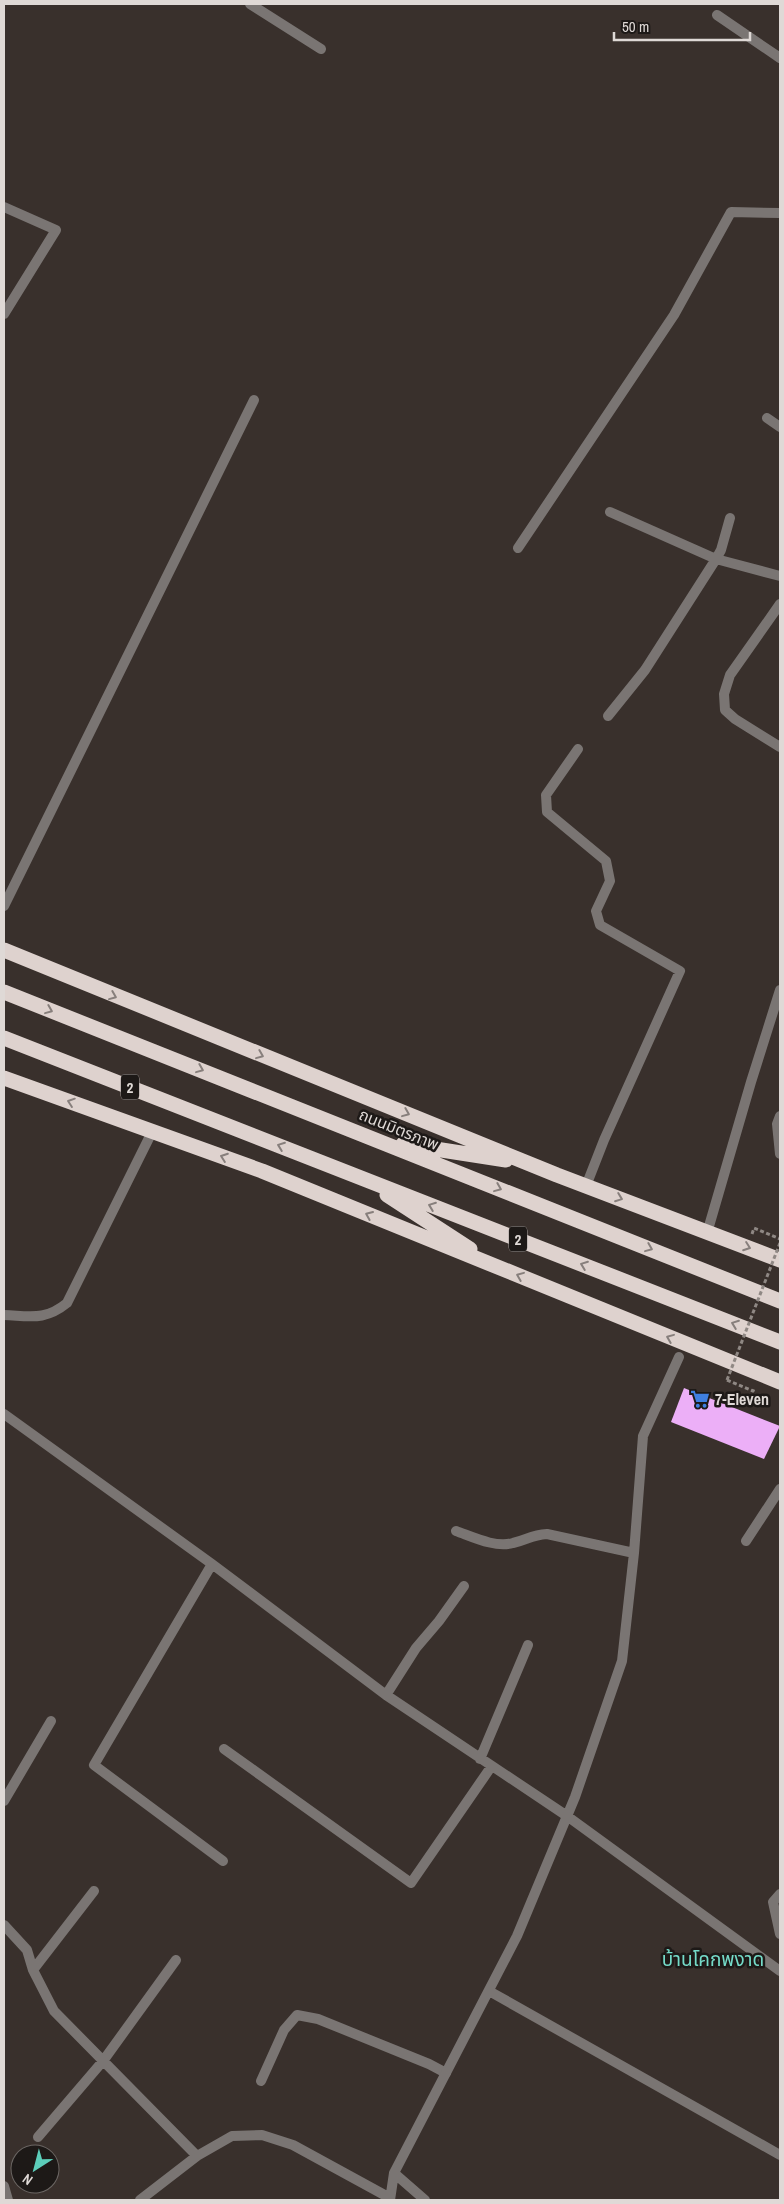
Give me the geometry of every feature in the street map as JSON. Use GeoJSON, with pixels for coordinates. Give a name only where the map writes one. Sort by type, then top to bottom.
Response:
{"type":"FeatureCollection","features":[{"type":"Feature","properties":{"kind":"highway","name":"ถนนมิตรภาพ"},"geometry":{"type":"LineString","coordinates":[[4,950],[586,1186],[780,1260]]}},
{"type":"Feature","properties":{"kind":"highway","name":"ถนนมิตรภาพ"},"geometry":{"type":"LineString","coordinates":[[4,992],[780,1301]]}},
{"type":"Feature","properties":{"kind":"highway","name":"2"},"geometry":{"type":"LineString","coordinates":[[4,1038],[780,1342]]}},
{"type":"Feature","properties":{"kind":"highway","name":"2"},"geometry":{"type":"LineString","coordinates":[[4,1078],[153,1130],[317,1192],[780,1382]]}},
{"type":"Feature","properties":{"kind":"highway"},"geometry":{"type":"LineString","coordinates":[[377,1140],[530,1163]]}},
{"type":"Feature","properties":{"kind":"highway"},"geometry":{"type":"LineString","coordinates":[[360,1177],[499,1268]]}},
{"type":"Feature","properties":{"kind":"street"},"geometry":{"type":"LineString","coordinates":[[250,4],[321,49]]}},
{"type":"Feature","properties":{"kind":"street"},"geometry":{"type":"LineString","coordinates":[[717,15],[780,58]]}},
{"type":"Feature","properties":{"kind":"street"},"geometry":{"type":"LineString","coordinates":[[4,207],[56,230],[4,314]]}},
{"type":"Feature","properties":{"kind":"street"},"geometry":{"type":"LineString","coordinates":[[518,548],[674,315],[730,212],[780,213]]}},
{"type":"Feature","properties":{"kind":"street"},"geometry":{"type":"LineString","coordinates":[[4,906],[254,400]]}},
{"type":"Feature","properties":{"kind":"street"},"geometry":{"type":"LineString","coordinates":[[768,418],[780,428]]}},
{"type":"Feature","properties":{"kind":"street"},"geometry":{"type":"LineString","coordinates":[[610,512],[716,559],[780,576]]}},
{"type":"Feature","properties":{"kind":"street"},"geometry":{"type":"LineString","coordinates":[[608,716],[645,670],[722,550],[730,518]]}},
{"type":"Feature","properties":{"kind":"street"},"geometry":{"type":"LineString","coordinates":[[780,604],[730,675],[724,694],[725,710],[735,719],[780,747]]}},
{"type":"Feature","properties":{"kind":"street"},"geometry":{"type":"LineString","coordinates":[[578,749],[546,795],[547,812],[606,861],[610,881],[596,911],[600,925],[680,971],[604,1140],[586,1186]]}},
{"type":"Feature","properties":{"kind":"street"},"geometry":{"type":"LineString","coordinates":[[707,1233],[780,990]]}},
{"type":"Feature","properties":{"kind":"street"},"geometry":{"type":"LineString","coordinates":[[780,1116],[777,1124],[780,1154]]}},
{"type":"Feature","properties":{"kind":"street"},"geometry":{"type":"LineString","coordinates":[[4,1315],[44,1317],[55,1313],[66,1303],[153,1130]]}},
{"type":"Feature","properties":{"kind":"street"},"geometry":{"type":"LineString","coordinates":[[140,2200],[197,2156],[232,2136],[262,2134],[293,2145],[390,2199],[394,2173],[517,1936],[567,1816],[622,1661],[634,1553],[643,1436],[679,1357]]}},
{"type":"Feature","properties":{"kind":"street"},"geometry":{"type":"LineString","coordinates":[[4,1414],[212,1564],[386,1695],[480,1760],[567,1816],[780,1971]]}},
{"type":"Feature","properties":{"kind":"street"},"geometry":{"type":"LineString","coordinates":[[746,1541],[780,1489]]}},
{"type":"Feature","properties":{"kind":"street"},"geometry":{"type":"LineString","coordinates":[[456,1531],[500,1544],[514,1543],[533,1535],[547,1534],[634,1553]]}},
{"type":"Feature","properties":{"kind":"street"},"geometry":{"type":"LineString","coordinates":[[212,1564],[94,1765],[223,1861]]}},
{"type":"Feature","properties":{"kind":"street"},"geometry":{"type":"LineString","coordinates":[[386,1695],[416,1648],[439,1622],[464,1586]]}},
{"type":"Feature","properties":{"kind":"street"},"geometry":{"type":"LineString","coordinates":[[480,1760],[528,1644]]}},
{"type":"Feature","properties":{"kind":"street"},"geometry":{"type":"LineString","coordinates":[[4,1801],[51,1721]]}},
{"type":"Feature","properties":{"kind":"street"},"geometry":{"type":"LineString","coordinates":[[224,1749],[411,1883],[491,1767]]}},
{"type":"Feature","properties":{"kind":"street"},"geometry":{"type":"LineString","coordinates":[[33,1970],[94,1890]]}},
{"type":"Feature","properties":{"kind":"street"},"geometry":{"type":"LineString","coordinates":[[780,1894],[773,1902],[780,1934]]}},
{"type":"Feature","properties":{"kind":"street"},"geometry":{"type":"LineString","coordinates":[[4,1925],[27,1950],[33,1970],[54,2011],[197,2156]]}},
{"type":"Feature","properties":{"kind":"street"},"geometry":{"type":"LineString","coordinates":[[38,2137],[103,2061],[176,1960]]}},
{"type":"Feature","properties":{"kind":"street"},"geometry":{"type":"LineString","coordinates":[[489,1991],[780,2155]]}},
{"type":"Feature","properties":{"kind":"street"},"geometry":{"type":"LineString","coordinates":[[261,2081],[284,2030],[297,2015],[318,2020],[429,2064],[446,2073]]}},
{"type":"Feature","properties":{"kind":"street"},"geometry":{"type":"LineString","coordinates":[[394,2173],[425,2200]]}},
{"type":"Feature","properties":{"kind":"street"},"geometry":{"type":"LineString","coordinates":[[4,2186],[8,2200]]}},
{"type":"Feature","properties":{"kind":"path"},"geometry":{"type":"LineString","coordinates":[[754,1228],[780,1239]]}},
{"type":"Feature","properties":{"kind":"path"},"geometry":{"type":"LineString","coordinates":[[753,1391],[727,1380],[780,1243]]}},
{"type":"Feature","properties":{"kind":"building"},"geometry":{"type":"Polygon","coordinates":[[[684,1388],[780,1426],[764,1459],[671,1422],[684,1388]]]}},
{"type":"Feature","properties":{"kind":"place","name":"7-Eleven"},"geometry":{"type":"Point","coordinates":[700,1399]}},
{"type":"Feature","properties":{"kind":"district","name":"บ้านโคกพงาด"},"geometry":{"type":"Point","coordinates":[713,1959]}}]}
